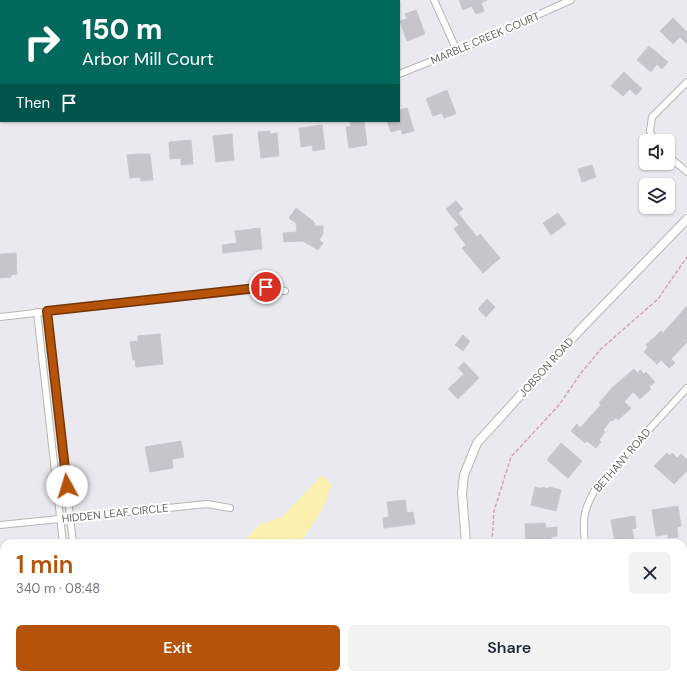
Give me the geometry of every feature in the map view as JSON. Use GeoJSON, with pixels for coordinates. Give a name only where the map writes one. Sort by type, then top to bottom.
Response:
{"type":"FeatureCollection","features":[{"type":"Feature","properties":{"kind":"street"},"geometry":{"type":"LineString","coordinates":[[434,0],[456,51]]}},
{"type":"Feature","properties":{"kind":"street","name":"MARBLE CREEK COURT"},"geometry":{"type":"LineString","coordinates":[[400,74],[456,51],[571,0]]}},
{"type":"Feature","properties":{"kind":"street"},"geometry":{"type":"LineString","coordinates":[[651,134],[650,131],[652,117],[687,82]]}},
{"type":"Feature","properties":{"kind":"street"},"geometry":{"type":"LineString","coordinates":[[675,162],[687,172]]}},
{"type":"Feature","properties":{"kind":"street","name":"JOBSON ROAD"},"geometry":{"type":"LineString","coordinates":[[466,539],[462,493],[464,475],[477,443],[578,332],[687,219]]}},
{"type":"Feature","properties":{"kind":"street"},"geometry":{"type":"LineString","coordinates":[[0,317],[266,287],[285,291]]}},
{"type":"Feature","properties":{"kind":"street"},"geometry":{"type":"LineString","coordinates":[[47,311],[73,539]]}},
{"type":"Feature","properties":{"kind":"street"},"geometry":{"type":"LineString","coordinates":[[37,312],[63,539]]}},
{"type":"Feature","properties":{"kind":"street","name":"BETHANY ROAD"},"geometry":{"type":"LineString","coordinates":[[584,539],[583,527],[586,505],[597,486],[687,388]]}},
{"type":"Feature","properties":{"kind":"street","name":"HIDDEN LEAF CIRCLE"},"geometry":{"type":"LineString","coordinates":[[0,525],[207,504],[230,508]]}},
{"type":"Feature","properties":{"kind":"path"},"geometry":{"type":"LineString","coordinates":[[492,539],[494,511],[511,457],[559,405],[581,373],[601,349],[658,299],[687,256]]}},
{"type":"Feature","properties":{"kind":"shaded area"},"geometry":{"type":"Polygon","coordinates":[[[322,475],[331,485],[326,500],[303,539],[246,539],[259,525],[282,517],[322,475]]]}},
{"type":"Feature","properties":{"kind":"building"},"geometry":{"type":"Polygon","coordinates":[[[459,0],[487,0],[481,3],[484,11],[476,14],[472,6],[463,10],[459,0]]]}},
{"type":"Feature","properties":{"kind":"building"},"geometry":{"type":"Polygon","coordinates":[[[416,10],[425,34],[407,41],[400,21],[407,19],[405,14],[416,10]]]}},
{"type":"Feature","properties":{"kind":"building"},"geometry":{"type":"Polygon","coordinates":[[[673,18],[687,32],[687,44],[680,37],[673,44],[660,31],[673,18]]]}},
{"type":"Feature","properties":{"kind":"building"},"geometry":{"type":"Polygon","coordinates":[[[649,46],[668,62],[662,69],[657,64],[651,72],[637,60],[649,46]]]}},
{"type":"Feature","properties":{"kind":"building"},"geometry":{"type":"Polygon","coordinates":[[[624,72],[642,89],[636,95],[630,89],[623,96],[611,86],[624,72]]]}},
{"type":"Feature","properties":{"kind":"building"},"geometry":{"type":"Polygon","coordinates":[[[447,90],[456,114],[444,118],[442,113],[433,116],[426,99],[447,90]]]}},
{"type":"Feature","properties":{"kind":"building"},"geometry":{"type":"Polygon","coordinates":[[[407,108],[414,131],[402,134],[401,129],[391,132],[387,122],[400,122],[400,110],[407,108]]]}},
{"type":"Feature","properties":{"kind":"building"},"geometry":{"type":"Polygon","coordinates":[[[350,122],[364,122],[367,145],[349,148],[346,127],[351,126],[350,122]]]}},
{"type":"Feature","properties":{"kind":"building"},"geometry":{"type":"Polygon","coordinates":[[[322,125],[325,149],[313,151],[312,145],[301,147],[299,128],[322,125]]]}},
{"type":"Feature","properties":{"kind":"building"},"geometry":{"type":"Polygon","coordinates":[[[270,131],[270,134],[277,133],[279,156],[261,158],[258,132],[270,131]]]}},
{"type":"Feature","properties":{"kind":"building"},"geometry":{"type":"Polygon","coordinates":[[[232,134],[234,160],[216,162],[213,136],[232,134]]]}},
{"type":"Feature","properties":{"kind":"building"},"geometry":{"type":"Polygon","coordinates":[[[191,140],[193,164],[181,165],[181,158],[170,159],[169,142],[191,140]]]}},
{"type":"Feature","properties":{"kind":"building"},"geometry":{"type":"Polygon","coordinates":[[[150,154],[153,180],[141,181],[140,177],[130,178],[127,155],[150,154]]]}},
{"type":"Feature","properties":{"kind":"building"},"geometry":{"type":"Polygon","coordinates":[[[592,165],[596,177],[582,182],[578,169],[592,165]]]}},
{"type":"Feature","properties":{"kind":"building"},"geometry":{"type":"Polygon","coordinates":[[[456,201],[463,209],[458,213],[477,237],[480,234],[500,258],[483,273],[462,248],[466,245],[454,229],[459,225],[446,209],[456,201]]]}},
{"type":"Feature","properties":{"kind":"building"},"geometry":{"type":"Polygon","coordinates":[[[296,208],[314,222],[315,226],[323,226],[323,234],[319,240],[323,243],[318,250],[303,241],[284,242],[283,233],[297,232],[296,223],[289,218],[296,208]]]}},
{"type":"Feature","properties":{"kind":"building"},"geometry":{"type":"Polygon","coordinates":[[[558,213],[566,224],[551,235],[543,223],[558,213]]]}},
{"type":"Feature","properties":{"kind":"building"},"geometry":{"type":"Polygon","coordinates":[[[260,228],[262,249],[223,253],[222,245],[237,243],[235,231],[260,228]]]}},
{"type":"Feature","properties":{"kind":"building"},"geometry":{"type":"Polygon","coordinates":[[[16,253],[17,274],[11,275],[11,277],[0,278],[0,254],[16,253]]]}},
{"type":"Feature","properties":{"kind":"building"},"geometry":{"type":"Polygon","coordinates":[[[487,299],[495,307],[486,317],[478,309],[487,299]]]}},
{"type":"Feature","properties":{"kind":"building"},"geometry":{"type":"Polygon","coordinates":[[[687,306],[687,342],[671,359],[675,363],[669,368],[661,360],[657,364],[644,352],[648,347],[646,345],[661,331],[663,333],[687,306]]]}},
{"type":"Feature","properties":{"kind":"building"},"geometry":{"type":"Polygon","coordinates":[[[160,334],[163,364],[136,367],[135,359],[133,360],[130,342],[138,341],[138,336],[160,334]]]}},
{"type":"Feature","properties":{"kind":"building"},"geometry":{"type":"Polygon","coordinates":[[[463,335],[470,341],[463,351],[455,345],[463,335]]]}},
{"type":"Feature","properties":{"kind":"building"},"geometry":{"type":"Polygon","coordinates":[[[464,362],[479,378],[458,399],[448,389],[464,374],[458,368],[464,362]]]}},
{"type":"Feature","properties":{"kind":"building"},"geometry":{"type":"Polygon","coordinates":[[[634,369],[638,373],[640,370],[644,374],[646,372],[655,382],[649,387],[651,389],[640,399],[633,392],[624,402],[631,408],[618,420],[616,417],[613,421],[611,420],[603,430],[605,432],[599,440],[601,442],[596,448],[587,441],[585,443],[571,431],[577,424],[580,428],[601,405],[599,403],[613,387],[634,369]]]}},
{"type":"Feature","properties":{"kind":"building"},"geometry":{"type":"Polygon","coordinates":[[[181,441],[184,457],[172,459],[173,468],[150,472],[145,447],[181,441]]]}},
{"type":"Feature","properties":{"kind":"building"},"geometry":{"type":"Polygon","coordinates":[[[561,443],[582,461],[568,478],[547,460],[561,443]]]}},
{"type":"Feature","properties":{"kind":"building"},"geometry":{"type":"Polygon","coordinates":[[[667,453],[670,456],[672,453],[677,458],[681,454],[687,460],[687,471],[674,484],[654,466],[667,453]]]}},
{"type":"Feature","properties":{"kind":"building"},"geometry":{"type":"Polygon","coordinates":[[[535,487],[548,489],[549,487],[561,490],[556,511],[531,505],[535,487]]]}},
{"type":"Feature","properties":{"kind":"building"},"geometry":{"type":"Polygon","coordinates":[[[405,500],[407,513],[413,512],[415,524],[384,528],[383,518],[389,517],[387,502],[405,500]]]}},
{"type":"Feature","properties":{"kind":"building"},"geometry":{"type":"Polygon","coordinates":[[[678,506],[681,526],[677,527],[678,537],[668,538],[668,534],[656,536],[652,510],[678,506]]]}},
{"type":"Feature","properties":{"kind":"building"},"geometry":{"type":"Polygon","coordinates":[[[635,516],[636,528],[632,529],[634,539],[614,539],[611,520],[635,516]]]}},
{"type":"Feature","properties":{"kind":"building"},"geometry":{"type":"Polygon","coordinates":[[[545,523],[546,528],[557,527],[557,536],[551,537],[551,539],[526,539],[525,524],[545,523]]]}},
{"type":"Feature","properties":{"kind":"route"},"geometry":{"type":"LineString","coordinates":[[67,486],[47,311],[266,287]]}}]}
